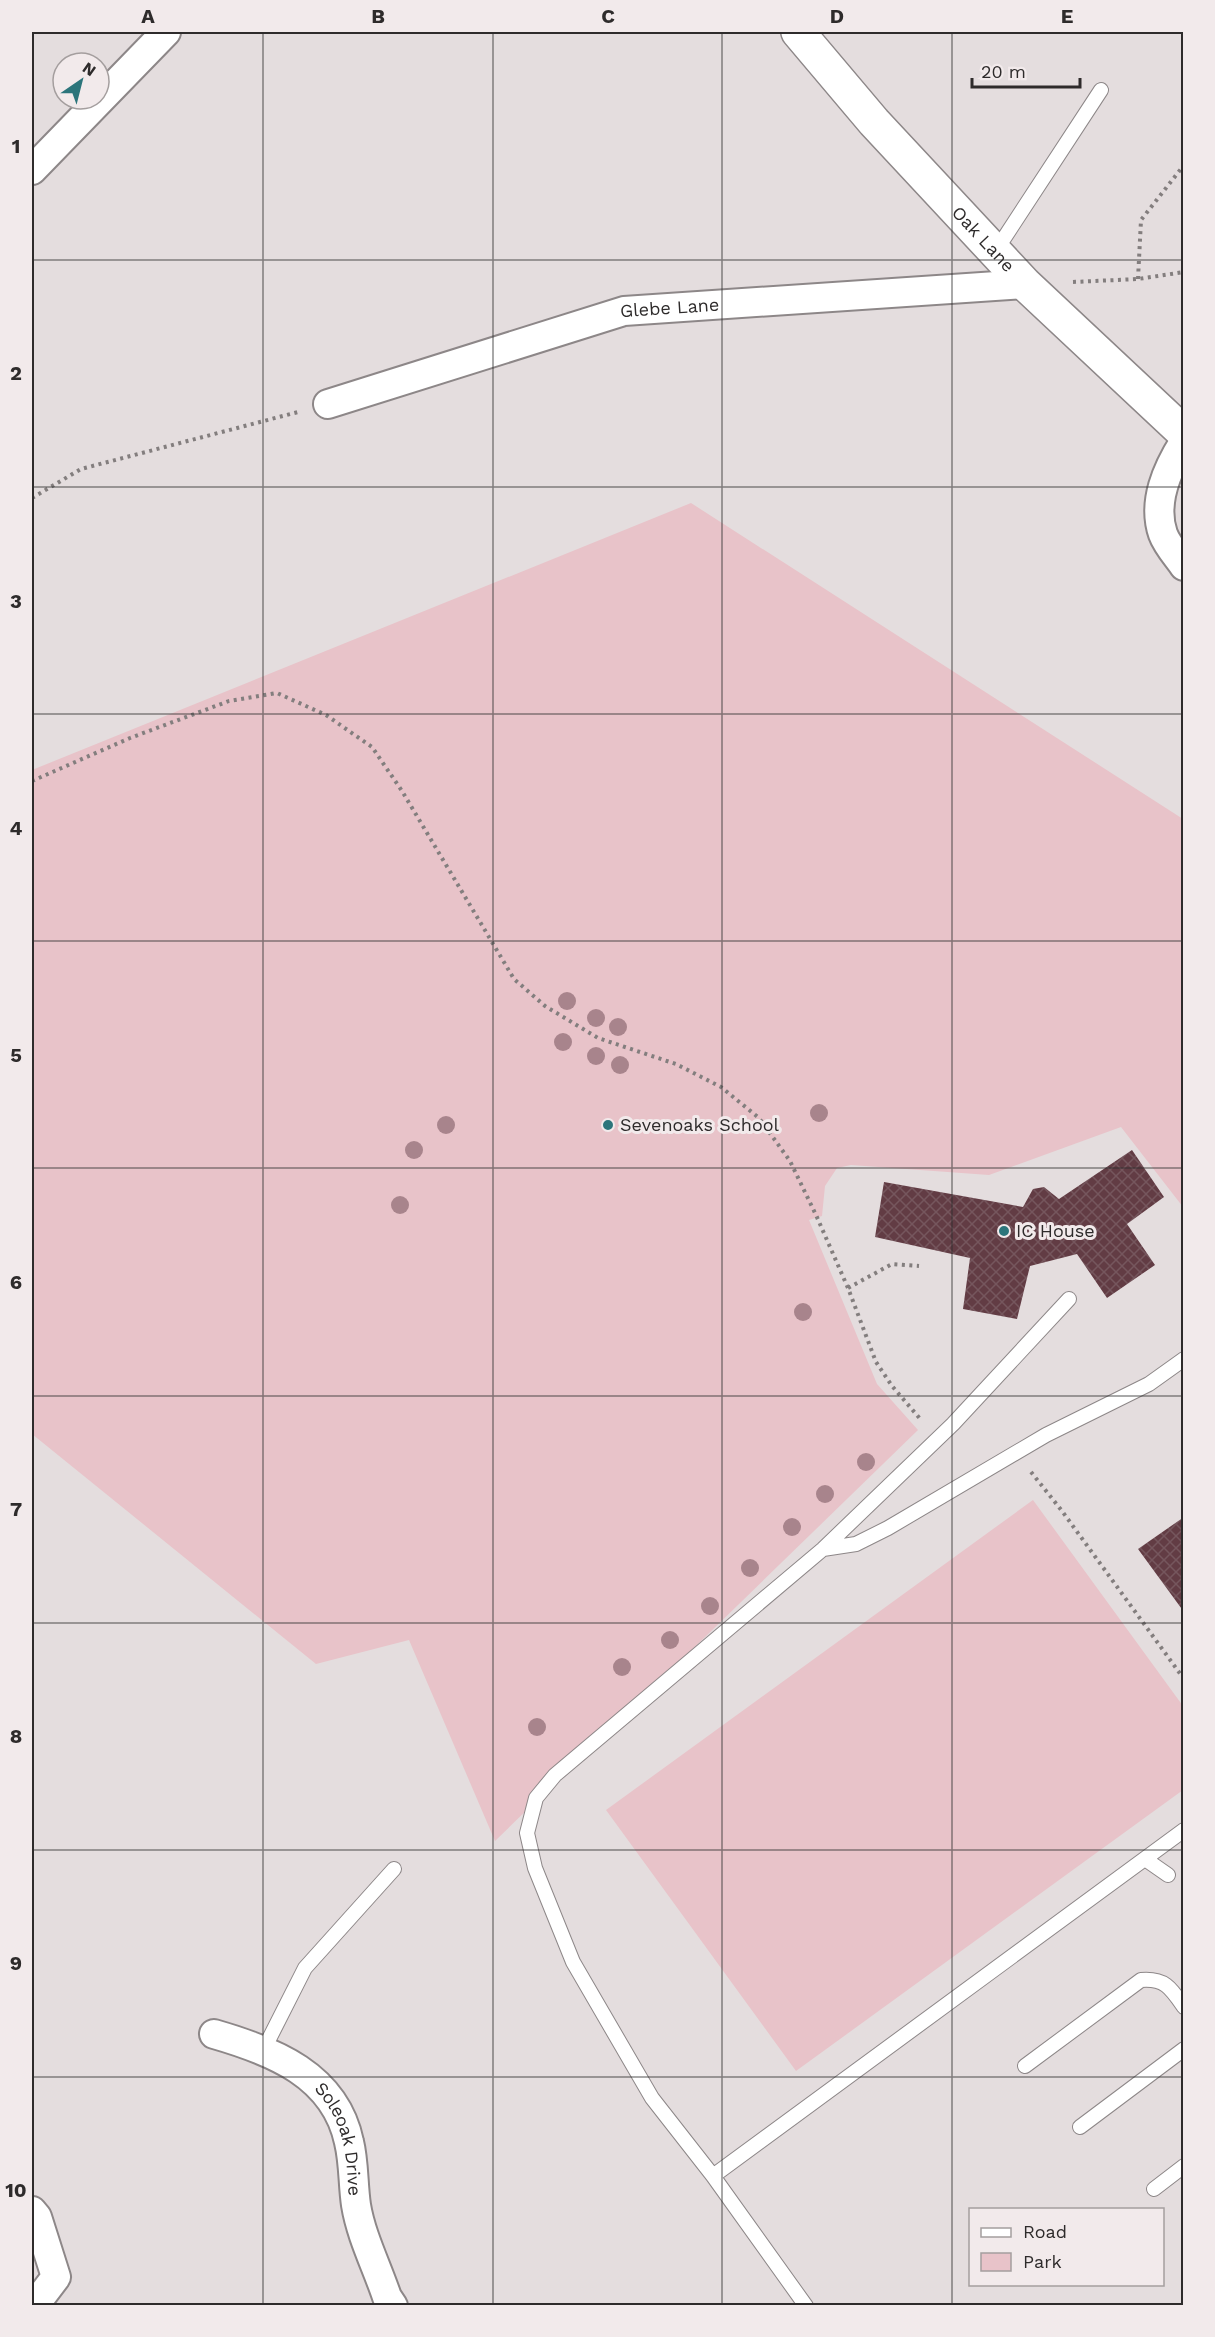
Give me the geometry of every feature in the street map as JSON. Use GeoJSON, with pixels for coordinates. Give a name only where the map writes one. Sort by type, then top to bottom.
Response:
{"type":"FeatureCollection","features":[{"type":"Feature","properties":{"kind":"street"},"geometry":{"type":"LineString","coordinates":[[32,170],[166,32]]}},
{"type":"Feature","properties":{"kind":"street","name":"Oak Lane"},"geometry":{"type":"LineString","coordinates":[[798,32],[874,122],[1025,284],[1184,433]]}},
{"type":"Feature","properties":{"kind":"street","name":"Glebe Lane"},"geometry":{"type":"LineString","coordinates":[[328,404],[624,311],[1025,284]]}},
{"type":"Feature","properties":{"kind":"street"},"geometry":{"type":"LineString","coordinates":[[1184,442],[1173,459],[1159,499],[1163,535],[1184,566]]}},
{"type":"Feature","properties":{"kind":"street","name":"Soleoak Drive"},"geometry":{"type":"LineString","coordinates":[[214,2034],[264,2049],[309,2074],[333,2102],[349,2140],[356,2208],[387,2297],[393,2306]]}},
{"type":"Feature","properties":{"kind":"street"},"geometry":{"type":"LineString","coordinates":[[32,2211],[37,2217],[56,2277],[34,2306]]}},
{"type":"Feature","properties":{"kind":"lane"},"geometry":{"type":"LineString","coordinates":[[995,252],[1101,90]]}},
{"type":"Feature","properties":{"kind":"lane"},"geometry":{"type":"LineString","coordinates":[[806,2306],[713,2176],[652,2098],[573,1962],[535,1868],[527,1833],[536,1798],[555,1775],[823,1548],[953,1424],[1069,1299]]}},
{"type":"Feature","properties":{"kind":"lane"},"geometry":{"type":"LineString","coordinates":[[823,1548],[856,1544],[888,1528],[1046,1435],[1149,1384],[1184,1359]]}},
{"type":"Feature","properties":{"kind":"lane"},"geometry":{"type":"LineString","coordinates":[[713,2176],[1184,1830]]}},
{"type":"Feature","properties":{"kind":"lane"},"geometry":{"type":"LineString","coordinates":[[1145,1859],[1168,1875]]}},
{"type":"Feature","properties":{"kind":"lane"},"geometry":{"type":"LineString","coordinates":[[264,2049],[304,1968],[394,1869]]}},
{"type":"Feature","properties":{"kind":"lane"},"geometry":{"type":"LineString","coordinates":[[1025,2066],[1141,1980],[1156,1979],[1172,1989],[1184,2007]]}},
{"type":"Feature","properties":{"kind":"lane"},"geometry":{"type":"LineString","coordinates":[[1080,2127],[1184,2049]]}},
{"type":"Feature","properties":{"kind":"lane"},"geometry":{"type":"LineString","coordinates":[[1154,2189],[1184,2166]]}},
{"type":"Feature","properties":{"kind":"path"},"geometry":{"type":"LineString","coordinates":[[1138,279],[1142,220],[1184,165]]}},
{"type":"Feature","properties":{"kind":"path"},"geometry":{"type":"LineString","coordinates":[[1025,284],[1138,279],[1184,272]]}},
{"type":"Feature","properties":{"kind":"path"},"geometry":{"type":"LineString","coordinates":[[32,498],[81,469],[328,404]]}},
{"type":"Feature","properties":{"kind":"path"},"geometry":{"type":"LineString","coordinates":[[32,781],[130,738],[229,701],[277,693],[326,715],[372,747],[402,791],[514,979],[545,1006],[598,1038],[676,1064],[721,1087],[759,1118],[790,1161],[848,1288],[876,1362],[891,1386],[928,1428]]}},
{"type":"Feature","properties":{"kind":"path"},"geometry":{"type":"LineString","coordinates":[[848,1288],[892,1264],[919,1266]]}},
{"type":"Feature","properties":{"kind":"path"},"geometry":{"type":"LineString","coordinates":[[1034,1474],[1184,1679]]}},
{"type":"Feature","properties":{"kind":"green space","name":"Sevenoaks School"},"geometry":{"type":"Polygon","coordinates":[[[691,503],[1183,819],[1183,1207],[1121,1127],[989,1175],[851,1165],[837,1168],[825,1186],[822,1216],[809,1220],[877,1384],[918,1430],[495,1841],[409,1640],[316,1664],[32,1434],[32,770],[691,503]]]}},
{"type":"Feature","properties":{"kind":"green space"},"geometry":{"type":"Polygon","coordinates":[[[1033,1500],[1183,1706],[1183,1790],[796,2071],[606,1810],[1033,1500]]]}},
{"type":"Feature","properties":{"kind":"building","name":"IC House"},"geometry":{"type":"Polygon","coordinates":[[[1132,1150],[1164,1197],[1127,1224],[1155,1265],[1107,1298],[1077,1254],[1030,1266],[1017,1319],[963,1309],[970,1258],[875,1237],[884,1182],[1023,1207],[1033,1189],[1044,1187],[1059,1199],[1132,1150]]]}},
{"type":"Feature","properties":{"kind":"building"},"geometry":{"type":"Polygon","coordinates":[[[1184,1517],[1184,1612],[1138,1549],[1184,1517]]]}},
{"type":"Feature","properties":{"kind":"place","name":"Sevenoaks School"},"geometry":{"type":"Point","coordinates":[608,1125]}},
{"type":"Feature","properties":{"kind":"place","name":"IC House"},"geometry":{"type":"Point","coordinates":[1004,1231]}}]}
